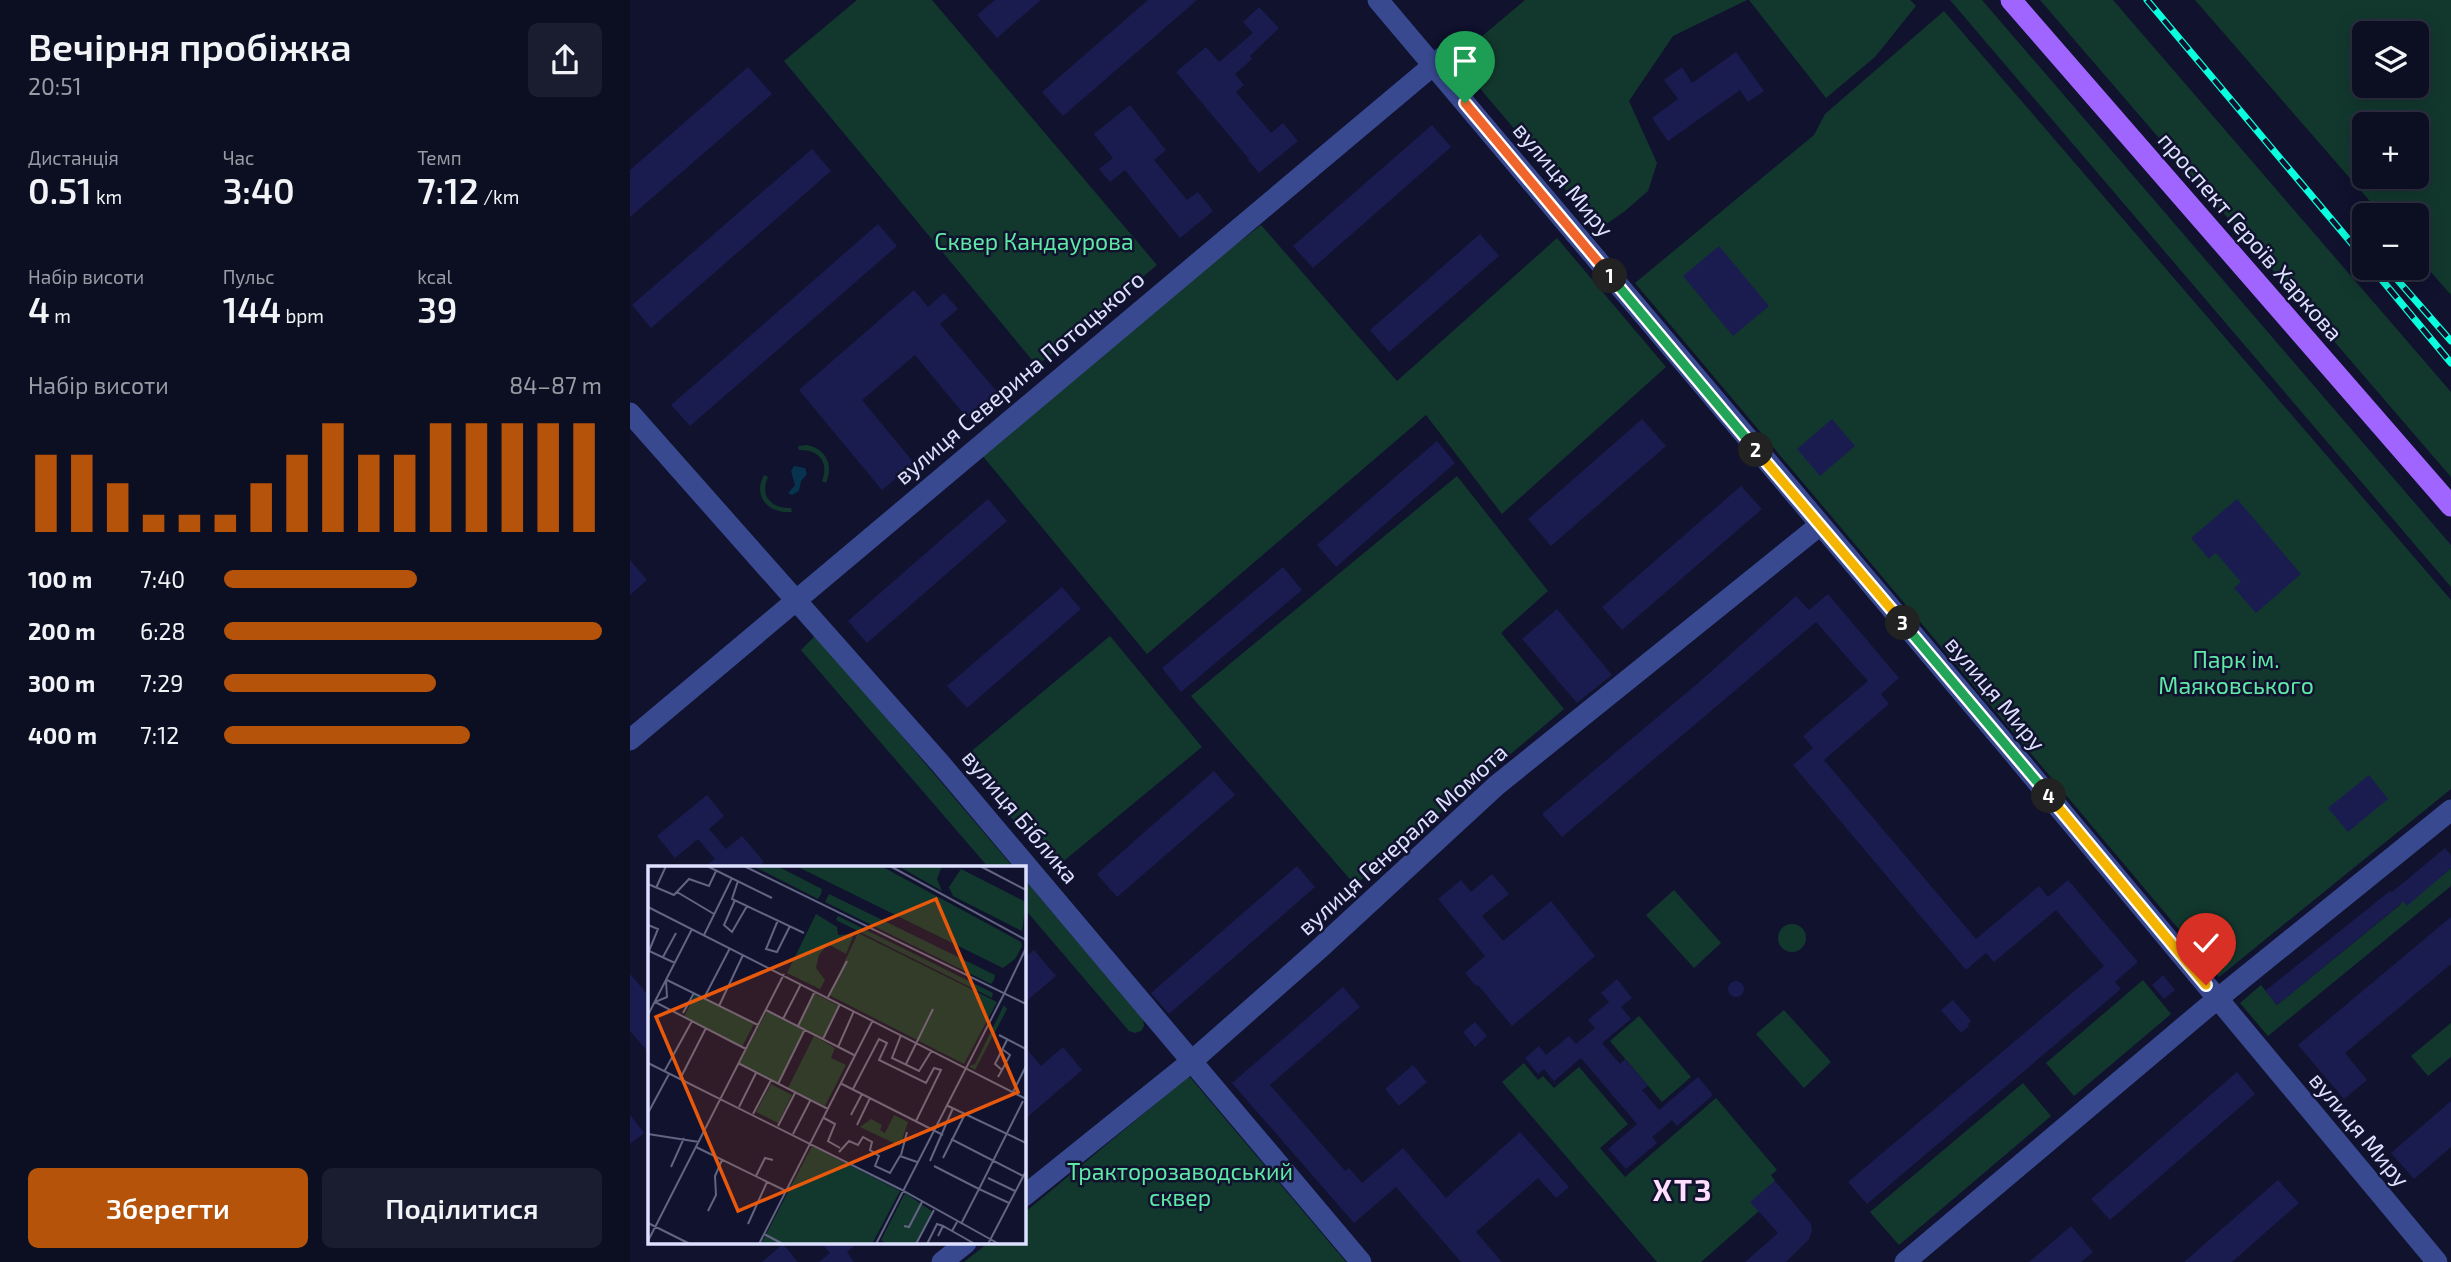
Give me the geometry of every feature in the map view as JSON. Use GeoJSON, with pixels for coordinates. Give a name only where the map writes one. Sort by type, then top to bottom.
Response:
{"type":"FeatureCollection","features":[{"type":"Feature","properties":{"kind":"main road","name":"проспект Героїв Харкова"},"geometry":{"type":"LineString","coordinates":[[2011,0],[2451,506]]}},
{"type":"Feature","properties":{"kind":"street","name":"вулиця Миру"},"geometry":{"type":"LineString","coordinates":[[1378,0],[1438,61],[1820,525],[2437,1262]]}},
{"type":"Feature","properties":{"kind":"street","name":"вулиця Северина Потоцького"},"geometry":{"type":"LineString","coordinates":[[630,740],[1438,61]]}},
{"type":"Feature","properties":{"kind":"street","name":"вулиця Біблика"},"geometry":{"type":"LineString","coordinates":[[630,413],[798,600],[1021,856],[1361,1262]]}},
{"type":"Feature","properties":{"kind":"street","name":"вулиця Генерала Момота"},"geometry":{"type":"LineString","coordinates":[[1026,1194],[1192,1061],[1319,949],[1497,785],[1820,525]]}},
{"type":"Feature","properties":{"kind":"street"},"geometry":{"type":"LineString","coordinates":[[1905,1262],[2218,998],[2451,810]]}},
{"type":"Feature","properties":{"kind":"street"},"geometry":{"type":"LineString","coordinates":[[942,1262],[965,1244]]}},
{"type":"Feature","properties":{"kind":"green space","name":"Сквер Кандаурова"},"geometry":{"type":"Polygon","coordinates":[[[857,0],[932,0],[1157,265],[1037,366],[784,61],[857,0]]]}},
{"type":"Feature","properties":{"kind":"green space"},"geometry":{"type":"Polygon","coordinates":[[[1525,0],[1747,0],[1673,36],[1629,101],[1657,163],[1648,191],[1599,229],[1455,59],[1525,0]]]}},
{"type":"Feature","properties":{"kind":"green space"},"geometry":{"type":"Polygon","coordinates":[[[1749,0],[1910,0],[1916,6],[1875,57],[1826,98],[1749,0]]]}},
{"type":"Feature","properties":{"kind":"green space"},"geometry":{"type":"Polygon","coordinates":[[[1950,0],[1982,0],[2451,545],[2451,587],[1950,0]]]}},
{"type":"Feature","properties":{"kind":"green space"},"geometry":{"type":"Polygon","coordinates":[[[2040,0],[2113,0],[2451,392],[2451,477],[2040,0]]]}},
{"type":"Feature","properties":{"kind":"green space"},"geometry":{"type":"Polygon","coordinates":[[[2195,0],[2451,0],[2451,295],[2429,270],[2429,203],[2372,203],[2359,189],[2429,189],[2429,112],[2352,112],[2352,181],[2195,0]]]}},
{"type":"Feature","properties":{"kind":"green space","name":"Парк ім. Маяковського"},"geometry":{"type":"Polygon","coordinates":[[[1944,11],[2451,600],[2451,789],[2219,977],[1635,283],[1814,135],[1825,114],[1944,11]]]}},
{"type":"Feature","properties":{"kind":"green space"},"geometry":{"type":"Polygon","coordinates":[[[1261,225],[1397,381],[1557,238],[1666,367],[1502,514],[1426,415],[1147,654],[981,454],[1194,277],[1261,225]]]}},
{"type":"Feature","properties":{"kind":"green space"},"geometry":{"type":"Polygon","coordinates":[[[807,445],[819,450],[827,459],[829,470],[826,483],[822,481],[824,468],[821,458],[812,452],[799,450],[798,446],[807,445]]]}},
{"type":"Feature","properties":{"kind":"green space"},"geometry":{"type":"Polygon","coordinates":[[[764,475],[768,477],[765,490],[769,500],[778,506],[791,508],[792,512],[776,510],[765,503],[760,490],[764,475]]]}},
{"type":"Feature","properties":{"kind":"green space"},"geometry":{"type":"Polygon","coordinates":[[[1457,476],[1548,591],[1501,633],[1564,709],[1355,885],[1191,696],[1457,476]]]}},
{"type":"Feature","properties":{"kind":"green space"},"geometry":{"type":"Polygon","coordinates":[[[816,635],[1012,866],[987,866],[801,650],[816,635]]]}},
{"type":"Feature","properties":{"kind":"green space"},"geometry":{"type":"Polygon","coordinates":[[[1110,636],[1202,747],[1054,869],[962,759],[1110,636]]]}},
{"type":"Feature","properties":{"kind":"green space"},"geometry":{"type":"Polygon","coordinates":[[[2451,868],[2451,886],[2268,1036],[2240,1003],[2261,985],[2277,1005],[2401,904],[2394,890],[2407,905],[2451,868]]]}},
{"type":"Feature","properties":{"kind":"green space"},"geometry":{"type":"Polygon","coordinates":[[[1026,881],[1143,1019],[1144,1026],[1141,1031],[1129,1031],[1026,910],[1026,881]]]}},
{"type":"Feature","properties":{"kind":"green space"},"geometry":{"type":"Polygon","coordinates":[[[1674,890],[1721,943],[1694,968],[1646,915],[1674,890]]]}},
{"type":"Feature","properties":{"kind":"green space"},"geometry":{"type":"Polygon","coordinates":[[[1792,924],[1802,928],[1806,938],[1802,948],[1792,952],[1782,948],[1778,938],[1782,928],[1792,924]]]}},
{"type":"Feature","properties":{"kind":"green space"},"geometry":{"type":"Polygon","coordinates":[[[2143,980],[2171,1014],[2074,1096],[2046,1063],[2143,980]]]}},
{"type":"Feature","properties":{"kind":"green space"},"geometry":{"type":"Polygon","coordinates":[[[1784,1010],[1831,1062],[1804,1088],[1756,1034],[1784,1010]]]}},
{"type":"Feature","properties":{"kind":"green space"},"geometry":{"type":"Polygon","coordinates":[[[1639,1016],[1691,1077],[1662,1102],[1610,1041],[1639,1016]]]}},
{"type":"Feature","properties":{"kind":"green space"},"geometry":{"type":"Polygon","coordinates":[[[2451,1023],[2451,1057],[2428,1076],[2411,1056],[2451,1023]]]}},
{"type":"Feature","properties":{"kind":"green space"},"geometry":{"type":"Polygon","coordinates":[[[1524,1063],[1538,1080],[1543,1076],[1554,1088],[1579,1067],[1628,1124],[1600,1148],[1625,1177],[1716,1098],[1777,1170],[1771,1175],[1775,1181],[1751,1202],[1759,1211],[1701,1262],[1657,1262],[1502,1082],[1524,1063]]]}},
{"type":"Feature","properties":{"kind":"green space","name":"Тракторозаводський сквер"},"geometry":{"type":"Polygon","coordinates":[[[1189,1076],[1346,1262],[964,1262],[987,1244],[1026,1244],[1026,1211],[1189,1076]]]}},
{"type":"Feature","properties":{"kind":"green space"},"geometry":{"type":"Polygon","coordinates":[[[2023,1083],[2051,1116],[1899,1245],[1870,1212],[2023,1083]]]}},
{"type":"Feature","properties":{"kind":"water"},"geometry":{"type":"Polygon","coordinates":[[[794,466],[805,468],[807,474],[801,481],[799,491],[792,495],[788,493],[795,485],[791,471],[794,466]]]}},
{"type":"Feature","properties":{"kind":"building"},"geometry":{"type":"Polygon","coordinates":[[[995,0],[1041,0],[997,38],[977,15],[995,0]]]}},
{"type":"Feature","properties":{"kind":"building"},"geometry":{"type":"Polygon","coordinates":[[[1148,0],[1197,0],[1063,116],[1042,92],[1148,0]]]}},
{"type":"Feature","properties":{"kind":"building"},"geometry":{"type":"Polygon","coordinates":[[[1259,7],[1279,28],[1235,74],[1244,85],[1236,92],[1271,133],[1283,123],[1298,141],[1259,173],[1176,72],[1206,47],[1219,62],[1253,33],[1243,22],[1259,7]]]}},
{"type":"Feature","properties":{"kind":"building"},"geometry":{"type":"Polygon","coordinates":[[[1736,52],[1764,91],[1748,102],[1740,90],[1668,141],[1652,118],[1678,99],[1664,80],[1682,67],[1692,83],[1736,52]]]}},
{"type":"Feature","properties":{"kind":"building"},"geometry":{"type":"Polygon","coordinates":[[[748,67],[772,94],[630,217],[630,170],[748,67]]]}},
{"type":"Feature","properties":{"kind":"building"},"geometry":{"type":"Polygon","coordinates":[[[1130,105],[1166,150],[1154,160],[1187,200],[1198,192],[1213,211],[1180,238],[1125,170],[1110,182],[1099,169],[1113,158],[1094,134],[1130,105]]]}},
{"type":"Feature","properties":{"kind":"building"},"geometry":{"type":"Polygon","coordinates":[[[1432,125],[1451,147],[1313,268],[1293,246],[1432,125]]]}},
{"type":"Feature","properties":{"kind":"building"},"geometry":{"type":"Polygon","coordinates":[[[812,149],[831,171],[651,328],[632,305],[812,149]]]}},
{"type":"Feature","properties":{"kind":"building"},"geometry":{"type":"Polygon","coordinates":[[[878,224],[897,246],[690,426],[671,405],[878,224]]]}},
{"type":"Feature","properties":{"kind":"building"},"geometry":{"type":"Polygon","coordinates":[[[1480,234],[1499,256],[1389,352],[1370,330],[1480,234]]]}},
{"type":"Feature","properties":{"kind":"building"},"geometry":{"type":"Polygon","coordinates":[[[1719,246],[1769,306],[1733,336],[1683,276],[1719,246]]]}},
{"type":"Feature","properties":{"kind":"building"},"geometry":{"type":"Polygon","coordinates":[[[914,290],[928,307],[944,293],[958,309],[940,324],[997,392],[967,418],[915,355],[862,400],[914,463],[882,490],[799,390],[914,290]]]}},
{"type":"Feature","properties":{"kind":"building"},"geometry":{"type":"Polygon","coordinates":[[[1642,419],[1666,446],[1551,546],[1528,519],[1642,419]]]}},
{"type":"Feature","properties":{"kind":"building"},"geometry":{"type":"Polygon","coordinates":[[[1832,419],[1855,446],[1820,476],[1797,449],[1832,419]]]}},
{"type":"Feature","properties":{"kind":"building"},"geometry":{"type":"Polygon","coordinates":[[[1437,441],[1455,463],[1336,567],[1317,545],[1437,441]]]}},
{"type":"Feature","properties":{"kind":"building"},"geometry":{"type":"Polygon","coordinates":[[[1741,486],[1762,509],[1622,630],[1602,607],[1741,486]]]}},
{"type":"Feature","properties":{"kind":"building"},"geometry":{"type":"Polygon","coordinates":[[[988,499],[1007,521],[867,643],[848,621],[988,499]]]}},
{"type":"Feature","properties":{"kind":"building"},"geometry":{"type":"Polygon","coordinates":[[[2237,499],[2301,574],[2256,613],[2234,588],[2241,582],[2216,553],[2209,559],[2191,538],[2237,499]]]}},
{"type":"Feature","properties":{"kind":"building"},"geometry":{"type":"Polygon","coordinates":[[[630,560],[647,580],[630,595],[630,560]]]}},
{"type":"Feature","properties":{"kind":"building"},"geometry":{"type":"Polygon","coordinates":[[[1283,567],[1302,590],[1181,692],[1162,668],[1283,567]]]}},
{"type":"Feature","properties":{"kind":"building"},"geometry":{"type":"Polygon","coordinates":[[[1062,587],[1081,609],[967,708],[947,686],[1062,587]]]}},
{"type":"Feature","properties":{"kind":"building"},"geometry":{"type":"Polygon","coordinates":[[[1828,594],[1899,678],[1881,694],[1889,704],[1824,760],[1976,939],[2039,886],[2048,897],[2068,880],[2138,962],[2115,982],[2121,989],[1867,1204],[1848,1182],[2104,966],[2056,910],[1994,962],[1986,953],[1966,970],[1793,765],[1813,748],[1803,736],[1868,681],[1816,622],[1562,837],[1542,814],[1697,684],[1796,596],[1809,610],[1828,594]]]}},
{"type":"Feature","properties":{"kind":"building"},"geometry":{"type":"Polygon","coordinates":[[[1557,609],[1612,675],[1577,703],[1522,639],[1557,609]]]}},
{"type":"Feature","properties":{"kind":"building"},"geometry":{"type":"Polygon","coordinates":[[[1214,771],[1235,795],[1117,897],[1097,874],[1214,771]]]}},
{"type":"Feature","properties":{"kind":"building"},"geometry":{"type":"Polygon","coordinates":[[[2369,775],[2388,799],[2348,832],[2328,808],[2369,775]]]}},
{"type":"Feature","properties":{"kind":"building"},"geometry":{"type":"Polygon","coordinates":[[[707,795],[724,816],[709,829],[726,849],[742,836],[764,862],[759,866],[706,866],[715,859],[698,839],[675,858],[657,836],[707,795]]]}},
{"type":"Feature","properties":{"kind":"building"},"geometry":{"type":"Polygon","coordinates":[[[2445,848],[2451,855],[2451,868],[2407,906],[2404,901],[2277,1005],[2265,991],[2445,848]]]}},
{"type":"Feature","properties":{"kind":"building"},"geometry":{"type":"Polygon","coordinates":[[[1297,866],[1315,887],[1169,1014],[1151,993],[1297,866]]]}},
{"type":"Feature","properties":{"kind":"building"},"geometry":{"type":"Polygon","coordinates":[[[1492,874],[1509,894],[1482,916],[1503,941],[1551,901],[1595,956],[1512,1026],[1465,973],[1485,956],[1438,899],[1461,880],[1471,892],[1492,874]]]}},
{"type":"Feature","properties":{"kind":"building"},"geometry":{"type":"Polygon","coordinates":[[[2451,917],[2451,964],[2345,1053],[2367,1080],[2344,1099],[2298,1045],[2451,917]]]}},
{"type":"Feature","properties":{"kind":"building"},"geometry":{"type":"Polygon","coordinates":[[[1034,950],[1056,976],[1026,1001],[1026,956],[1034,950]]]}},
{"type":"Feature","properties":{"kind":"building"},"geometry":{"type":"Polygon","coordinates":[[[630,974],[648,995],[648,1052],[630,1031],[630,974]]]}},
{"type":"Feature","properties":{"kind":"building"},"geometry":{"type":"Polygon","coordinates":[[[2163,975],[2175,990],[2164,999],[2152,985],[2163,975]]]}},
{"type":"Feature","properties":{"kind":"building"},"geometry":{"type":"Polygon","coordinates":[[[1617,979],[1632,998],[1621,1007],[1631,1019],[1602,1043],[1620,1064],[1625,1059],[1648,1086],[1642,1090],[1659,1110],[1698,1077],[1713,1095],[1677,1126],[1672,1120],[1652,1137],[1657,1143],[1626,1169],[1608,1149],[1637,1124],[1581,1058],[1554,1081],[1544,1069],[1538,1074],[1525,1058],[1539,1046],[1546,1055],[1569,1036],[1576,1044],[1595,1028],[1588,1020],[1609,1002],[1601,993],[1617,979]]]}},
{"type":"Feature","properties":{"kind":"building"},"geometry":{"type":"Polygon","coordinates":[[[1736,981],[1742,983],[1742,995],[1736,997],[1730,995],[1728,989],[1730,983],[1736,981]]]}},
{"type":"Feature","properties":{"kind":"building"},"geometry":{"type":"Polygon","coordinates":[[[1343,987],[1360,1007],[1270,1085],[1345,1171],[1349,1168],[1362,1183],[1403,1148],[1446,1198],[1520,1132],[1569,1187],[1556,1198],[1538,1178],[1476,1232],[1502,1262],[1461,1262],[1396,1187],[1354,1223],[1232,1083],[1343,987]]]}},
{"type":"Feature","properties":{"kind":"building"},"geometry":{"type":"Polygon","coordinates":[[[1953,1000],[1971,1021],[1961,1033],[1941,1010],[1953,1000]]]}},
{"type":"Feature","properties":{"kind":"building"},"geometry":{"type":"Polygon","coordinates":[[[1475,1022],[1487,1036],[1475,1047],[1463,1032],[1475,1022]]]}},
{"type":"Feature","properties":{"kind":"building"},"geometry":{"type":"Polygon","coordinates":[[[1063,1047],[1082,1070],[1026,1118],[1026,1048],[1041,1066],[1063,1047]]]}},
{"type":"Feature","properties":{"kind":"building"},"geometry":{"type":"Polygon","coordinates":[[[1413,1065],[1427,1082],[1399,1106],[1385,1089],[1413,1065]]]}},
{"type":"Feature","properties":{"kind":"building"},"geometry":{"type":"Polygon","coordinates":[[[2237,1072],[2255,1094],[2110,1220],[2091,1199],[2237,1072]]]}},
{"type":"Feature","properties":{"kind":"building"},"geometry":{"type":"Polygon","coordinates":[[[2451,1101],[2451,1147],[2414,1179],[2391,1153],[2451,1101]]]}},
{"type":"Feature","properties":{"kind":"building"},"geometry":{"type":"Polygon","coordinates":[[[630,1115],[644,1133],[630,1144],[630,1115]]]}},
{"type":"Feature","properties":{"kind":"building"},"geometry":{"type":"Polygon","coordinates":[[[2278,1180],[2299,1203],[2232,1262],[2184,1262],[2278,1180]]]}},
{"type":"Feature","properties":{"kind":"building"},"geometry":{"type":"Polygon","coordinates":[[[1775,1181],[1811,1224],[1812,1231],[1809,1239],[1786,1262],[1745,1262],[1778,1233],[1750,1202],[1775,1181]]]}},
{"type":"Feature","properties":{"kind":"building"},"geometry":{"type":"Polygon","coordinates":[[[2071,1226],[2093,1252],[2081,1262],[2029,1262],[2071,1226]]]}},
{"type":"Feature","properties":{"kind":"building"},"geometry":{"type":"Polygon","coordinates":[[[783,1244],[798,1262],[762,1262],[783,1244]]]}},
{"type":"Feature","properties":{"kind":"building"},"geometry":{"type":"Polygon","coordinates":[[[822,1244],[857,1244],[847,1252],[854,1262],[819,1262],[830,1253],[822,1244]]]}},
{"type":"Feature","properties":{"kind":"railway"},"geometry":{"type":"LineString","coordinates":[[2147,0],[2352,244]]}},
{"type":"Feature","properties":{"kind":"railway"},"geometry":{"type":"LineString","coordinates":[[2382,280],[2451,363]]}},
{"type":"Feature","properties":{"kind":"railway"},"geometry":{"type":"LineString","coordinates":[[2398,280],[2451,341]]}},
{"type":"Feature","properties":{"kind":"district","name":"ХТЗ"},"geometry":{"type":"Point","coordinates":[1683,1189]}},
{"type":"Feature","properties":{"kind":"route"},"geometry":{"type":"LineString","coordinates":[[1465,103],[2206,985]]}}]}
